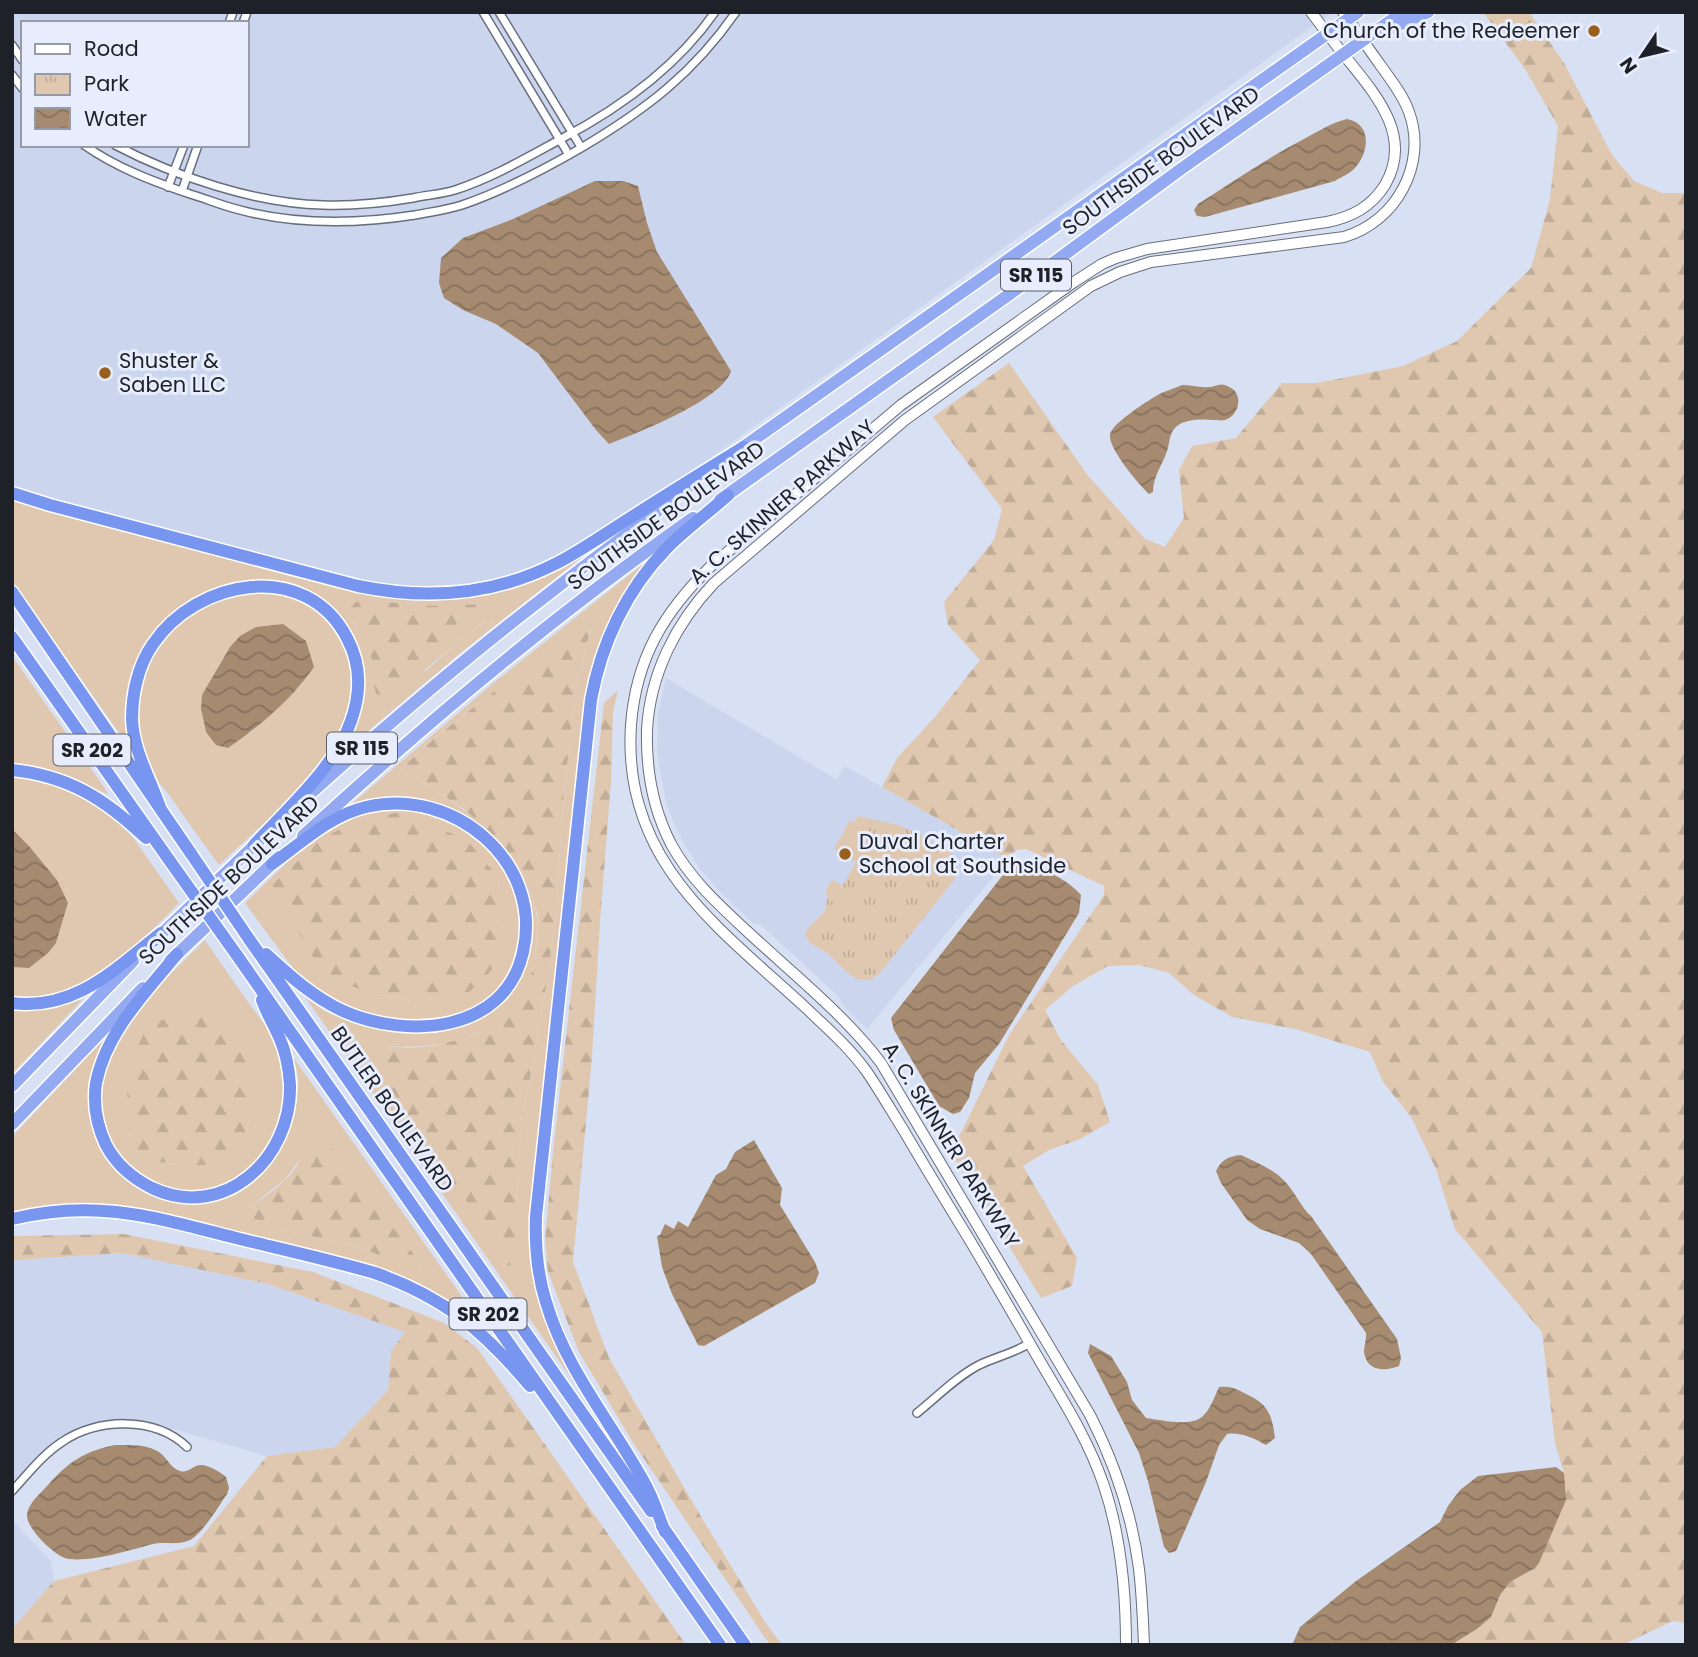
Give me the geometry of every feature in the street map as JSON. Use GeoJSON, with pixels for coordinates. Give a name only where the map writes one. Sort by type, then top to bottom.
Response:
{"type":"FeatureCollection","features":[{"type":"Feature","properties":{"kind":"highway","name":"SOUTHSIDE BOULEVARD"},"geometry":{"type":"LineString","coordinates":[[12,1124],[177,954],[272,864],[393,754],[522,648],[636,559],[1403,12]]}},
{"type":"Feature","properties":{"kind":"highway"},"geometry":{"type":"LineString","coordinates":[[1363,40],[1428,12]]}},
{"type":"Feature","properties":{"kind":"highway","name":"SOUTHSIDE BOULEVARD"},"geometry":{"type":"LineString","coordinates":[[12,1086],[161,933],[254,845],[351,757],[499,633],[744,446],[1327,34],[1350,15]]}},
{"type":"Feature","properties":{"kind":"highway"},"geometry":{"type":"LineString","coordinates":[[12,493],[358,586],[405,594],[449,594],[510,582],[558,562],[744,446]]}},
{"type":"Feature","properties":{"kind":"highway"},"geometry":{"type":"LineString","coordinates":[[665,1531],[646,1484],[582,1381],[557,1332],[538,1269],[536,1207],[591,700],[599,664],[621,611],[646,573],[667,548],[728,495]]}},
{"type":"Feature","properties":{"kind":"highway"},"geometry":{"type":"LineString","coordinates":[[161,810],[136,748],[132,719],[137,681],[152,646],[168,626],[187,610],[220,593],[256,586],[291,591],[317,604],[345,634],[356,662],[357,696],[352,719],[332,757],[311,784],[254,845]]}},
{"type":"Feature","properties":{"kind":"highway","name":"BUTLER BOULEVARD"},"geometry":{"type":"LineString","coordinates":[[12,592],[249,939],[745,1645]]}},
{"type":"Feature","properties":{"kind":"highway","name":"BUTLER BOULEVARD"},"geometry":{"type":"LineString","coordinates":[[12,637],[720,1645]]}},
{"type":"Feature","properties":{"kind":"highway"},"geometry":{"type":"LineString","coordinates":[[12,770],[48,776],[88,792],[124,817],[172,864]]}},
{"type":"Feature","properties":{"kind":"highway"},"geometry":{"type":"LineString","coordinates":[[249,939],[325,1002],[374,1021],[417,1027],[465,1019],[490,1005],[510,982],[523,954],[526,924],[524,909],[510,867],[477,831],[437,810],[396,803],[352,811],[321,828],[272,864]]}},
{"type":"Feature","properties":{"kind":"highway"},"geometry":{"type":"LineString","coordinates":[[12,1003],[39,1004],[74,996],[106,977],[161,933]]}},
{"type":"Feature","properties":{"kind":"highway"},"geometry":{"type":"LineString","coordinates":[[177,954],[135,1005],[117,1033],[104,1058],[96,1083],[95,1097],[97,1120],[109,1150],[130,1174],[165,1193],[204,1195],[223,1191],[241,1182],[258,1170],[275,1147],[284,1128],[288,1108],[289,1074],[279,1035],[268,1016],[256,984]]}},
{"type":"Feature","properties":{"kind":"highway"},"geometry":{"type":"LineString","coordinates":[[12,1219],[78,1209],[132,1213],[358,1267],[394,1279],[450,1309],[479,1331],[507,1359],[582,1448]]}},
{"type":"Feature","properties":{"kind":"main road","name":"A. C. SKINNER PARKWAY"},"geometry":{"type":"LineString","coordinates":[[1126,1645],[1124,1580],[1119,1547],[1108,1500],[1095,1461],[1081,1431],[867,1072],[834,1034],[714,924],[671,874],[654,846],[642,816],[634,784],[630,735],[636,687],[646,656],[678,600],[711,566],[901,405],[1102,264],[1132,252],[1164,246],[1327,222],[1350,216],[1368,205],[1380,193],[1395,156],[1394,134],[1388,117],[1311,12]]}},
{"type":"Feature","properties":{"kind":"main road","name":"A. C. SKINNER PARKWAY"},"geometry":{"type":"LineString","coordinates":[[1144,1645],[1134,1538],[1127,1506],[1105,1445],[1068,1377],[881,1063],[849,1026],[705,891],[685,866],[665,830],[654,800],[648,752],[648,720],[659,673],[676,632],[693,607],[726,572],[905,420],[1091,286],[1120,272],[1159,261],[1336,239],[1360,231],[1393,205],[1405,184],[1413,152],[1412,121],[1404,101],[1363,40],[1350,15]]}},
{"type":"Feature","properties":{"kind":"main road"},"geometry":{"type":"LineString","coordinates":[[663,623],[676,632]]}},
{"type":"Feature","properties":{"kind":"street"},"geometry":{"type":"LineString","coordinates":[[482,12],[569,155]]}},
{"type":"Feature","properties":{"kind":"street"},"geometry":{"type":"LineString","coordinates":[[499,12],[581,148]]}},
{"type":"Feature","properties":{"kind":"street"},"geometry":{"type":"LineString","coordinates":[[119,147],[187,176],[264,198],[320,205],[372,204],[455,190],[503,170],[573,133],[620,104],[678,57],[715,12]]}},
{"type":"Feature","properties":{"kind":"street"},"geometry":{"type":"LineString","coordinates":[[87,147],[133,173],[168,187],[262,215],[320,222],[374,220],[460,206],[510,186],[569,155],[659,97],[690,69],[736,12]]}},
{"type":"Feature","properties":{"kind":"street"},"geometry":{"type":"LineString","coordinates":[[168,187],[183,147]]}},
{"type":"Feature","properties":{"kind":"street"},"geometry":{"type":"LineString","coordinates":[[182,191],[197,147]]}},
{"type":"Feature","properties":{"kind":"street"},"geometry":{"type":"LineString","coordinates":[[917,1413],[978,1366],[1030,1343]]}},
{"type":"Feature","properties":{"kind":"street"},"geometry":{"type":"LineString","coordinates":[[12,1491],[54,1447],[71,1436],[99,1426],[144,1426],[174,1436],[187,1447]]}},
{"type":"Feature","properties":{"kind":"shaded area"},"geometry":{"type":"Polygon","coordinates":[[[12,12],[1333,12],[703,463],[577,545],[537,567],[487,583],[441,589],[399,589],[342,578],[41,499],[12,488],[12,12]]]}},
{"type":"Feature","properties":{"kind":"shaded area","name":"Duval Charter School at Southside"},"geometry":{"type":"Polygon","coordinates":[[[666,678],[836,779],[845,766],[1008,859],[867,1029],[846,1009],[837,995],[760,924],[754,924],[722,894],[687,849],[666,803],[657,753],[658,713],[666,678]]]}},
{"type":"Feature","properties":{"kind":"shaded area"},"geometry":{"type":"Polygon","coordinates":[[[122,1253],[268,1284],[406,1332],[391,1351],[388,1390],[335,1447],[267,1456],[145,1421],[103,1421],[80,1427],[54,1440],[12,1484],[12,1263],[17,1260],[122,1253]]]}},
{"type":"Feature","properties":{"kind":"shaded area"},"geometry":{"type":"Polygon","coordinates":[[[12,1520],[51,1561],[54,1581],[12,1629],[12,1520]]]}},
{"type":"Feature","properties":{"kind":"green space"},"geometry":{"type":"Polygon","coordinates":[[[1483,12],[1529,12],[1564,63],[1612,155],[1634,181],[1662,193],[1686,193],[1686,1623],[1673,1621],[1622,1645],[1451,1645],[1491,1617],[1500,1595],[1510,1582],[1535,1568],[1564,1473],[1555,1444],[1542,1332],[1455,1229],[1436,1169],[1411,1117],[1383,1082],[1370,1052],[1295,1029],[1232,1017],[1194,995],[1169,973],[1139,965],[1108,966],[1073,986],[1045,1010],[1061,1040],[1098,1085],[1110,1122],[1080,1139],[1049,1150],[1023,1166],[1077,1258],[1072,1286],[1041,1298],[951,1153],[1009,1035],[1104,895],[1104,886],[1026,849],[1016,850],[1008,859],[882,787],[897,758],[935,717],[980,660],[948,625],[944,602],[994,540],[1002,509],[933,417],[1009,363],[1089,477],[1145,539],[1165,547],[1184,518],[1179,470],[1192,446],[1236,438],[1282,383],[1317,383],[1403,366],[1457,341],[1531,268],[1550,199],[1558,126],[1525,69],[1483,12]]]}},
{"type":"Feature","properties":{"kind":"green space"},"geometry":{"type":"Polygon","coordinates":[[[12,498],[378,594],[449,597],[595,547],[464,650],[342,753],[356,722],[350,637],[291,584],[266,580],[242,581],[217,587],[174,611],[157,628],[143,649],[133,672],[127,709],[129,747],[12,581],[12,498]],[[366,596],[353,622],[368,648],[372,663],[426,671],[488,619],[481,604],[423,606],[366,596]]]}},
{"type":"Feature","properties":{"kind":"green space"},"geometry":{"type":"Polygon","coordinates":[[[648,560],[593,670],[535,1265],[579,1383],[576,1385],[305,997],[323,1010],[349,1021],[417,1033],[444,1028],[510,990],[527,903],[471,822],[451,809],[428,802],[400,799],[348,807],[497,680],[648,560]],[[591,628],[468,711],[401,769],[470,814],[501,842],[526,877],[536,912],[538,931],[532,970],[524,993],[512,1009],[481,1031],[463,1038],[425,1046],[387,1046],[503,1266],[516,1265],[516,1206],[521,1129],[557,906],[562,813],[575,692],[591,628]]]}},
{"type":"Feature","properties":{"kind":"green space"},"geometry":{"type":"Polygon","coordinates":[[[245,592],[278,592],[297,598],[326,616],[343,640],[354,674],[351,706],[331,751],[300,790],[219,865],[150,768],[138,726],[138,704],[149,664],[159,645],[173,628],[203,606],[245,592]],[[230,647],[201,709],[206,732],[250,733],[303,683],[230,647]]]}},
{"type":"Feature","properties":{"kind":"green space"},"geometry":{"type":"Polygon","coordinates":[[[366,596],[408,605],[481,604],[490,612],[488,619],[387,703],[377,695],[371,658],[351,614],[351,607],[366,596]]]}},
{"type":"Feature","properties":{"kind":"green space"},"geometry":{"type":"Polygon","coordinates":[[[591,627],[575,692],[562,813],[557,906],[521,1129],[516,1206],[516,1265],[503,1266],[473,1210],[426,1144],[370,1055],[387,1046],[432,1046],[474,1035],[510,1010],[524,992],[532,972],[538,938],[538,916],[526,876],[502,843],[464,809],[401,769],[485,699],[551,650],[591,627]]]}},
{"type":"Feature","properties":{"kind":"green space"},"geometry":{"type":"Polygon","coordinates":[[[12,656],[108,794],[75,782],[12,768],[12,656]]]}},
{"type":"Feature","properties":{"kind":"green space"},"geometry":{"type":"Polygon","coordinates":[[[618,690],[613,712],[611,781],[592,1057],[573,1262],[609,1358],[703,1520],[782,1645],[770,1645],[632,1441],[579,1352],[548,1272],[545,1240],[553,1151],[604,703],[618,690]]]}},
{"type":"Feature","properties":{"kind":"green space"},"geometry":{"type":"Polygon","coordinates":[[[12,776],[66,787],[110,813],[134,839],[179,903],[107,972],[60,996],[12,1000],[12,967],[29,968],[56,943],[68,904],[57,880],[12,829],[12,776]]]}},
{"type":"Feature","properties":{"kind":"green space"},"geometry":{"type":"Polygon","coordinates":[[[419,809],[475,833],[508,874],[522,915],[521,943],[506,983],[484,1003],[443,1021],[381,1019],[341,1004],[298,975],[245,903],[303,847],[338,823],[368,811],[419,809]],[[401,812],[281,909],[295,926],[311,955],[375,995],[421,1003],[499,958],[502,917],[497,876],[401,812]]]}},
{"type":"Feature","properties":{"kind":"green space"},"geometry":{"type":"Polygon","coordinates":[[[401,812],[466,839],[497,876],[504,930],[499,958],[490,972],[468,993],[421,1003],[375,995],[344,983],[311,955],[295,926],[281,909],[272,885],[319,841],[356,820],[401,812]]]}},
{"type":"Feature","properties":{"kind":"green space"},"geometry":{"type":"Polygon","coordinates":[[[858,816],[912,831],[948,851],[957,863],[954,880],[880,973],[865,980],[852,976],[826,952],[808,942],[805,935],[825,911],[827,899],[833,902],[873,833],[854,822],[858,816]]]}},
{"type":"Feature","properties":{"kind":"green space"},"geometry":{"type":"Polygon","coordinates":[[[850,820],[874,833],[857,863],[834,849],[850,820]]]}},
{"type":"Feature","properties":{"kind":"green space"},"geometry":{"type":"Polygon","coordinates":[[[832,880],[843,886],[833,903],[827,899],[826,890],[832,880]]]}},
{"type":"Feature","properties":{"kind":"green space"},"geometry":{"type":"Polygon","coordinates":[[[205,940],[275,1042],[282,1066],[284,1088],[275,1129],[259,1157],[245,1171],[228,1182],[190,1191],[151,1181],[119,1157],[104,1126],[101,1095],[107,1064],[120,1035],[149,997],[205,940]],[[254,1100],[158,1162],[219,1165],[244,1139],[254,1100]]]}},
{"type":"Feature","properties":{"kind":"green space"},"geometry":{"type":"Polygon","coordinates":[[[83,999],[12,1074],[12,1007],[48,1008],[83,999]]]}},
{"type":"Feature","properties":{"kind":"green space"},"geometry":{"type":"Polygon","coordinates":[[[188,1013],[220,1024],[237,1045],[251,1072],[254,1100],[244,1139],[231,1157],[219,1165],[158,1162],[135,1147],[128,1127],[127,1078],[148,1024],[188,1013]]]}},
{"type":"Feature","properties":{"kind":"green space"},"geometry":{"type":"Polygon","coordinates":[[[105,1038],[97,1134],[156,1195],[188,1204],[225,1199],[240,1192],[266,1171],[284,1143],[298,1090],[293,1057],[482,1325],[450,1301],[148,1213],[12,1216],[12,1137],[105,1038]],[[300,1160],[284,1180],[239,1213],[288,1231],[374,1253],[421,1273],[419,1261],[410,1249],[300,1160]]]}},
{"type":"Feature","properties":{"kind":"green space"},"geometry":{"type":"Polygon","coordinates":[[[309,1138],[323,1141],[335,1152],[419,1261],[421,1274],[374,1253],[288,1231],[238,1213],[282,1183],[301,1159],[309,1138]]]}},
{"type":"Feature","properties":{"kind":"green space"},"geometry":{"type":"Polygon","coordinates":[[[124,1234],[313,1272],[444,1323],[477,1348],[686,1645],[12,1645],[12,1629],[54,1581],[194,1546],[267,1456],[335,1447],[388,1390],[391,1351],[405,1332],[268,1284],[122,1253],[12,1262],[12,1236],[124,1234]]]}},
{"type":"Feature","properties":{"kind":"water"},"geometry":{"type":"Polygon","coordinates":[[[1347,119],[1361,127],[1366,140],[1363,156],[1350,172],[1335,181],[1205,217],[1197,216],[1194,210],[1198,204],[1236,179],[1319,131],[1347,119]]]}},
{"type":"Feature","properties":{"kind":"water"},"geometry":{"type":"Polygon","coordinates":[[[595,181],[623,181],[638,186],[657,252],[731,371],[725,382],[696,404],[658,424],[609,444],[538,353],[496,324],[463,310],[444,298],[439,283],[441,258],[463,238],[513,219],[595,181]]]}},
{"type":"Feature","properties":{"kind":"water"},"geometry":{"type":"Polygon","coordinates":[[[1182,385],[1226,385],[1237,394],[1237,407],[1233,415],[1225,420],[1189,421],[1174,428],[1156,476],[1153,492],[1149,494],[1119,457],[1110,435],[1122,419],[1137,408],[1159,394],[1182,385]]]}},
{"type":"Feature","properties":{"kind":"water"},"geometry":{"type":"Polygon","coordinates":[[[283,624],[306,641],[314,667],[286,701],[252,731],[228,748],[216,745],[206,732],[201,709],[202,695],[230,647],[240,636],[256,627],[283,624]]]}},
{"type":"Feature","properties":{"kind":"water"},"geometry":{"type":"Polygon","coordinates":[[[12,829],[57,880],[68,903],[56,943],[29,968],[12,967],[12,829]]]}},
{"type":"Feature","properties":{"kind":"water"},"geometry":{"type":"Polygon","coordinates":[[[1027,863],[1056,876],[1075,889],[1081,895],[1079,913],[999,1044],[975,1073],[969,1098],[960,1112],[953,1114],[939,1106],[894,1030],[891,1018],[1006,871],[1016,864],[1027,863]]]}},
{"type":"Feature","properties":{"kind":"water"},"geometry":{"type":"Polygon","coordinates":[[[754,1140],[782,1188],[780,1205],[819,1273],[815,1283],[704,1346],[698,1345],[672,1294],[662,1267],[657,1236],[665,1224],[674,1229],[678,1221],[688,1227],[716,1175],[726,1169],[735,1152],[754,1140]]]}},
{"type":"Feature","properties":{"kind":"water"},"geometry":{"type":"Polygon","coordinates":[[[1241,1155],[1275,1173],[1291,1189],[1397,1339],[1401,1358],[1399,1366],[1379,1369],[1370,1365],[1364,1354],[1366,1333],[1311,1254],[1299,1243],[1260,1229],[1247,1220],[1221,1183],[1216,1171],[1226,1159],[1241,1155]]]}},
{"type":"Feature","properties":{"kind":"water"},"geometry":{"type":"Polygon","coordinates":[[[1090,1344],[1111,1356],[1127,1382],[1132,1400],[1146,1418],[1175,1422],[1196,1420],[1207,1411],[1219,1387],[1236,1389],[1253,1398],[1268,1411],[1275,1438],[1266,1445],[1247,1436],[1227,1434],[1219,1445],[1176,1551],[1169,1553],[1164,1547],[1139,1453],[1088,1353],[1090,1344]]]}},
{"type":"Feature","properties":{"kind":"water"},"geometry":{"type":"Polygon","coordinates":[[[115,1445],[138,1445],[154,1449],[180,1471],[201,1465],[211,1467],[226,1477],[229,1488],[227,1494],[200,1532],[185,1542],[153,1544],[89,1559],[63,1557],[50,1548],[31,1527],[27,1515],[30,1506],[70,1464],[86,1454],[115,1445]]]}},
{"type":"Feature","properties":{"kind":"water"},"geometry":{"type":"Polygon","coordinates":[[[1556,1467],[1564,1473],[1566,1500],[1539,1563],[1510,1582],[1500,1595],[1491,1617],[1477,1629],[1451,1645],[1292,1645],[1300,1627],[1356,1581],[1440,1522],[1460,1490],[1478,1476],[1556,1467]]]}},
{"type":"Feature","properties":{"kind":"place","name":"Church of the Redeemer"},"geometry":{"type":"Point","coordinates":[1594,31]}},
{"type":"Feature","properties":{"kind":"place","name":"Shuster & Saben LLC"},"geometry":{"type":"Point","coordinates":[105,373]}},
{"type":"Feature","properties":{"kind":"place","name":"Duval Charter School at Southside"},"geometry":{"type":"Point","coordinates":[845,854]}}]}
